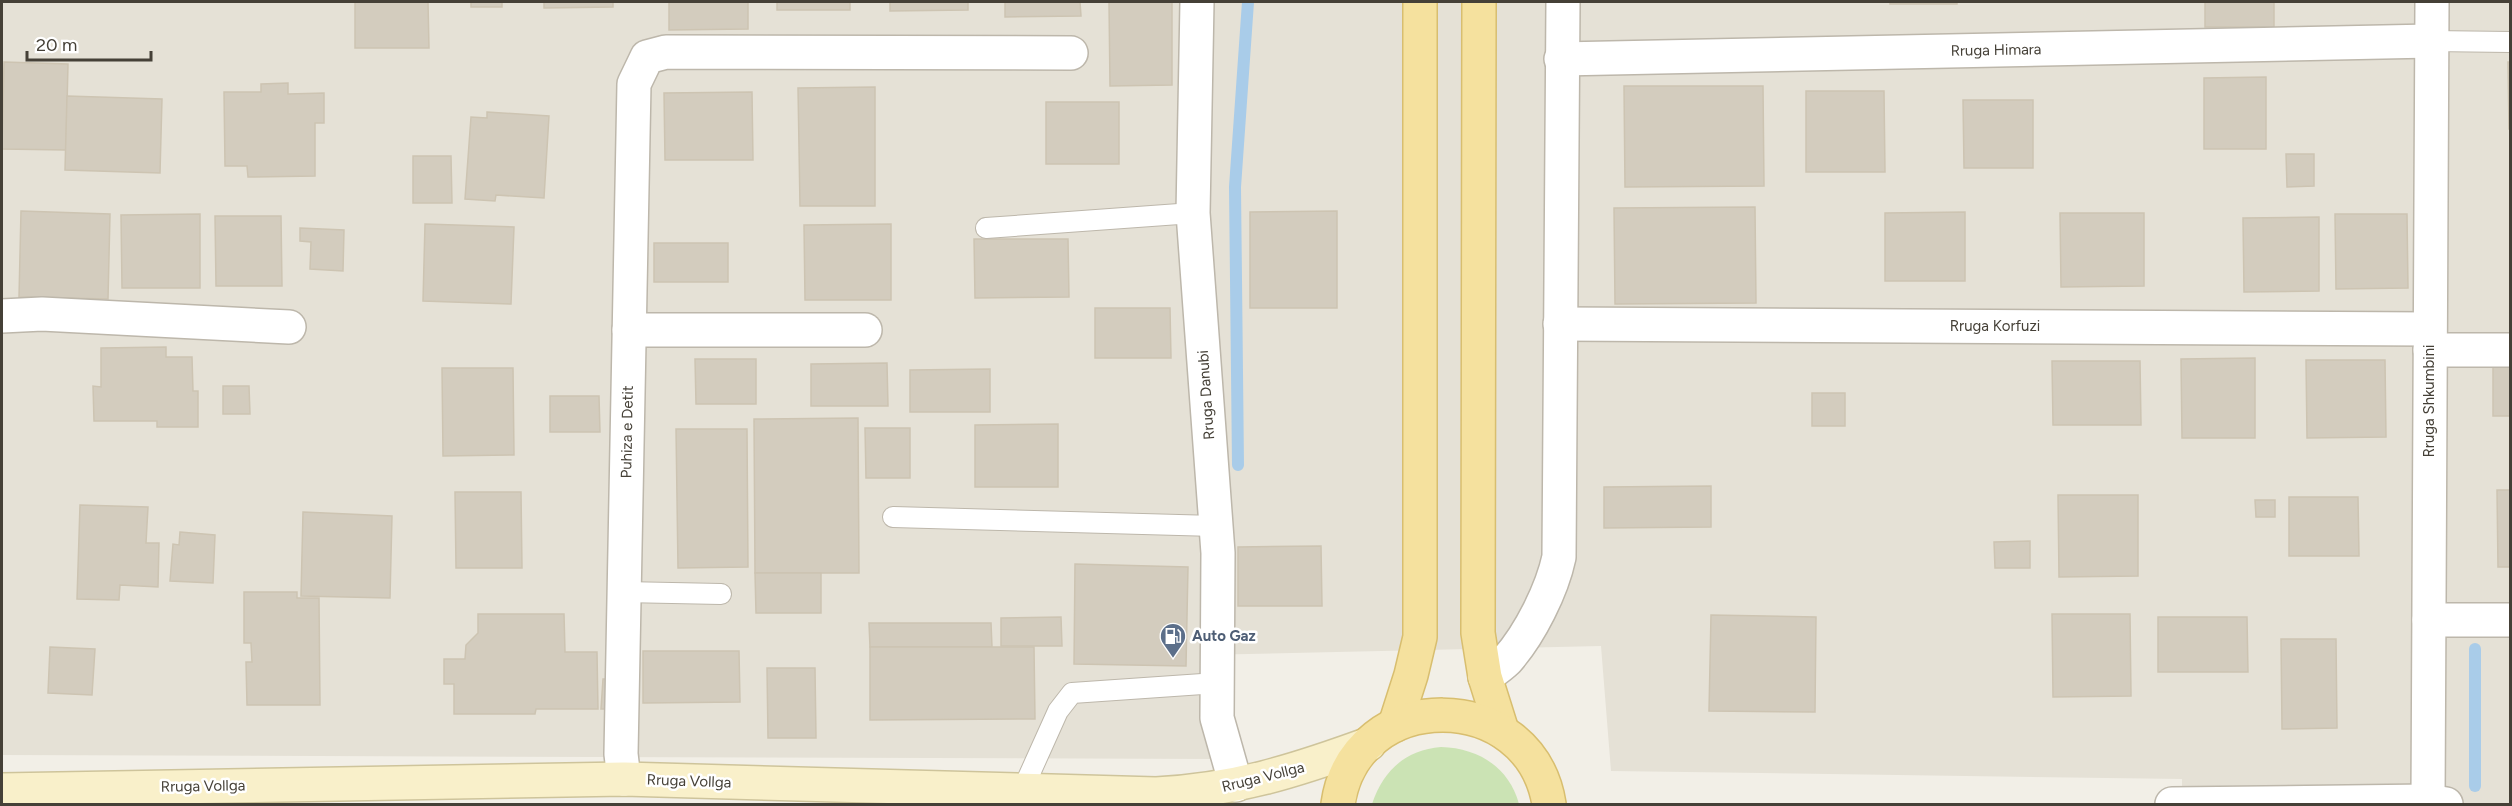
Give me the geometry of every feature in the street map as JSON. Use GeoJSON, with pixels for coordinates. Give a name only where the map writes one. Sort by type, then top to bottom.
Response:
{"type":"FeatureCollection","features":[{"type":"Feature","properties":{"kind":"main road"},"geometry":{"type":"LineString","coordinates":[[1395,725],[1420,637],[1420,2]]}},
{"type":"Feature","properties":{"kind":"main road"},"geometry":{"type":"LineString","coordinates":[[1479,2],[1478,633],[1485,677],[1502,731]]}},
{"type":"Feature","properties":{"kind":"main road"},"geometry":{"type":"LineString","coordinates":[[1338,804],[1349,769],[1369,744],[1395,725],[1409,719],[1441,714],[1473,718],[1502,731],[1526,753],[1536,766],[1543,780],[1549,804]]}},
{"type":"Feature","properties":{"kind":"main road","name":"Rruga Vollga"},"geometry":{"type":"LineString","coordinates":[[2,790],[624,779],[1156,794],[1196,792],[1236,786],[1298,770],[1369,744]]}},
{"type":"Feature","properties":{"kind":"street","name":"Rruga Danubi"},"geometry":{"type":"LineString","coordinates":[[1197,2],[1193,213],[1218,553],[1217,718],[1236,786]]}},
{"type":"Feature","properties":{"kind":"street"},"geometry":{"type":"LineString","coordinates":[[1485,677],[1506,660],[1526,632],[1554,581],[1559,557],[1563,2]]}},
{"type":"Feature","properties":{"kind":"street","name":"Rruga Shkumbini"},"geometry":{"type":"LineString","coordinates":[[2432,2],[2429,620],[2437,803]]}},
{"type":"Feature","properties":{"kind":"street","name":"Rruga Himara"},"geometry":{"type":"LineString","coordinates":[[1561,59],[2431,41]]}},
{"type":"Feature","properties":{"kind":"street","name":"Puhiza e Detit"},"geometry":{"type":"LineString","coordinates":[[624,779],[621,754],[623,592],[634,84],[647,57],[666,52],[1071,53]]}},
{"type":"Feature","properties":{"kind":"street"},"geometry":{"type":"LineString","coordinates":[[2,316],[42,314],[289,327]]}},
{"type":"Feature","properties":{"kind":"street","name":"Rruga Korfuzi"},"geometry":{"type":"LineString","coordinates":[[1560,324],[2430,339],[2511,350]]}},
{"type":"Feature","properties":{"kind":"street"},"geometry":{"type":"LineString","coordinates":[[629,330],[865,330]]}},
{"type":"Feature","properties":{"kind":"street"},"geometry":{"type":"LineString","coordinates":[[2429,620],[2511,620]]}},
{"type":"Feature","properties":{"kind":"street"},"geometry":{"type":"LineString","coordinates":[[2172,804],[2437,803]]}},
{"type":"Feature","properties":{"kind":"lane"},"geometry":{"type":"LineString","coordinates":[[2431,41],[2511,42]]}},
{"type":"Feature","properties":{"kind":"lane"},"geometry":{"type":"LineString","coordinates":[[986,228],[1193,213]]}},
{"type":"Feature","properties":{"kind":"lane"},"geometry":{"type":"LineString","coordinates":[[893,516],[1215,526]]}},
{"type":"Feature","properties":{"kind":"lane"},"geometry":{"type":"LineString","coordinates":[[623,592],[721,594]]}},
{"type":"Feature","properties":{"kind":"lane"},"geometry":{"type":"LineString","coordinates":[[1023,791],[1058,711],[1072,693],[1217,682]]}},
{"type":"Feature","properties":{"kind":"shaded area"},"geometry":{"type":"Polygon","coordinates":[[[2,2],[2510,2],[2510,804],[2182,804],[2182,779],[1611,771],[1601,646],[1200,655],[1214,759],[2,755],[2,2]]]}},
{"type":"Feature","properties":{"kind":"green space"},"geometry":{"type":"Polygon","coordinates":[[[1441,747],[1467,751],[1490,762],[1508,780],[1519,804],[1372,804],[1382,782],[1397,764],[1417,753],[1441,747]]]}},
{"type":"Feature","properties":{"kind":"building"},"geometry":{"type":"Polygon","coordinates":[[[355,2],[428,2],[429,48],[355,48],[355,2]]]}},
{"type":"Feature","properties":{"kind":"building"},"geometry":{"type":"Polygon","coordinates":[[[471,2],[502,2],[502,7],[471,7],[471,2]]]}},
{"type":"Feature","properties":{"kind":"building"},"geometry":{"type":"Polygon","coordinates":[[[544,2],[613,2],[613,7],[544,8],[544,2]]]}},
{"type":"Feature","properties":{"kind":"building"},"geometry":{"type":"Polygon","coordinates":[[[669,2],[748,2],[748,29],[669,30],[669,2]]]}},
{"type":"Feature","properties":{"kind":"building"},"geometry":{"type":"Polygon","coordinates":[[[777,2],[850,2],[850,10],[777,10],[777,2]]]}},
{"type":"Feature","properties":{"kind":"building"},"geometry":{"type":"Polygon","coordinates":[[[890,2],[968,2],[968,10],[890,11],[890,2]]]}},
{"type":"Feature","properties":{"kind":"building"},"geometry":{"type":"Polygon","coordinates":[[[1005,2],[1080,2],[1081,16],[1005,17],[1005,2]]]}},
{"type":"Feature","properties":{"kind":"building"},"geometry":{"type":"Polygon","coordinates":[[[1109,2],[1172,2],[1172,85],[1110,86],[1109,2]]]}},
{"type":"Feature","properties":{"kind":"building"},"geometry":{"type":"Polygon","coordinates":[[[1890,2],[1957,2],[1957,4],[1890,4],[1890,2]]]}},
{"type":"Feature","properties":{"kind":"building"},"geometry":{"type":"Polygon","coordinates":[[[2205,2],[2274,2],[2274,27],[2205,27],[2205,2]]]}},
{"type":"Feature","properties":{"kind":"building"},"geometry":{"type":"Polygon","coordinates":[[[4,62],[68,64],[66,150],[2,149],[4,62]]]}},
{"type":"Feature","properties":{"kind":"building"},"geometry":{"type":"Polygon","coordinates":[[[2508,62],[2510,62],[2510,129],[2509,129],[2508,62]]]}},
{"type":"Feature","properties":{"kind":"building"},"geometry":{"type":"Polygon","coordinates":[[[2266,77],[2266,149],[2204,149],[2204,78],[2266,77]]]}},
{"type":"Feature","properties":{"kind":"building"},"geometry":{"type":"Polygon","coordinates":[[[288,83],[288,94],[324,93],[324,123],[315,123],[315,176],[248,177],[247,166],[225,166],[224,92],[261,92],[261,84],[288,83]]]}},
{"type":"Feature","properties":{"kind":"building"},"geometry":{"type":"Polygon","coordinates":[[[1624,86],[1763,86],[1764,186],[1625,187],[1624,86]]]}},
{"type":"Feature","properties":{"kind":"building"},"geometry":{"type":"Polygon","coordinates":[[[875,87],[875,206],[800,206],[798,88],[875,87]]]}},
{"type":"Feature","properties":{"kind":"building"},"geometry":{"type":"Polygon","coordinates":[[[1806,91],[1884,91],[1885,172],[1806,172],[1806,91]]]}},
{"type":"Feature","properties":{"kind":"building"},"geometry":{"type":"Polygon","coordinates":[[[752,92],[753,160],[665,160],[664,93],[752,92]]]}},
{"type":"Feature","properties":{"kind":"building"},"geometry":{"type":"Polygon","coordinates":[[[67,96],[162,99],[160,173],[65,170],[67,96]]]}},
{"type":"Feature","properties":{"kind":"building"},"geometry":{"type":"Polygon","coordinates":[[[1963,100],[2033,100],[2033,168],[1964,168],[1963,100]]]}},
{"type":"Feature","properties":{"kind":"building"},"geometry":{"type":"Polygon","coordinates":[[[1046,102],[1119,102],[1119,164],[1046,164],[1046,102]]]}},
{"type":"Feature","properties":{"kind":"building"},"geometry":{"type":"Polygon","coordinates":[[[487,112],[549,116],[544,198],[496,195],[495,201],[465,199],[471,117],[487,118],[487,112]]]}},
{"type":"Feature","properties":{"kind":"building"},"geometry":{"type":"Polygon","coordinates":[[[2286,154],[2314,154],[2314,186],[2287,187],[2286,154]]]}},
{"type":"Feature","properties":{"kind":"building"},"geometry":{"type":"Polygon","coordinates":[[[413,156],[451,156],[452,203],[413,203],[413,156]]]}},
{"type":"Feature","properties":{"kind":"building"},"geometry":{"type":"Polygon","coordinates":[[[1755,207],[1756,303],[1615,304],[1614,208],[1755,207]]]}},
{"type":"Feature","properties":{"kind":"building"},"geometry":{"type":"Polygon","coordinates":[[[21,211],[110,214],[108,299],[19,297],[21,211]]]}},
{"type":"Feature","properties":{"kind":"building"},"geometry":{"type":"Polygon","coordinates":[[[1337,211],[1337,308],[1250,308],[1250,212],[1337,211]]]}},
{"type":"Feature","properties":{"kind":"building"},"geometry":{"type":"Polygon","coordinates":[[[1965,212],[1965,281],[1885,281],[1885,213],[1965,212]]]}},
{"type":"Feature","properties":{"kind":"building"},"geometry":{"type":"Polygon","coordinates":[[[2060,213],[2144,213],[2144,286],[2061,287],[2060,213]]]}},
{"type":"Feature","properties":{"kind":"building"},"geometry":{"type":"Polygon","coordinates":[[[200,214],[200,288],[122,288],[121,215],[200,214]]]}},
{"type":"Feature","properties":{"kind":"building"},"geometry":{"type":"Polygon","coordinates":[[[2335,214],[2407,214],[2408,288],[2336,289],[2335,214]]]}},
{"type":"Feature","properties":{"kind":"building"},"geometry":{"type":"Polygon","coordinates":[[[215,216],[281,216],[282,286],[216,286],[215,216]]]}},
{"type":"Feature","properties":{"kind":"building"},"geometry":{"type":"Polygon","coordinates":[[[2319,217],[2319,291],[2244,292],[2243,218],[2319,217]]]}},
{"type":"Feature","properties":{"kind":"building"},"geometry":{"type":"Polygon","coordinates":[[[425,224],[514,227],[511,304],[423,301],[425,224]]]}},
{"type":"Feature","properties":{"kind":"building"},"geometry":{"type":"Polygon","coordinates":[[[891,224],[891,300],[805,300],[804,225],[891,224]]]}},
{"type":"Feature","properties":{"kind":"building"},"geometry":{"type":"Polygon","coordinates":[[[300,228],[344,230],[343,271],[310,269],[311,242],[300,241],[300,228]]]}},
{"type":"Feature","properties":{"kind":"building"},"geometry":{"type":"Polygon","coordinates":[[[974,239],[1068,239],[1069,297],[975,298],[974,239]]]}},
{"type":"Feature","properties":{"kind":"building"},"geometry":{"type":"Polygon","coordinates":[[[654,243],[728,243],[728,282],[654,282],[654,243]]]}},
{"type":"Feature","properties":{"kind":"building"},"geometry":{"type":"Polygon","coordinates":[[[1095,308],[1170,308],[1171,358],[1095,358],[1095,308]]]}},
{"type":"Feature","properties":{"kind":"building"},"geometry":{"type":"Polygon","coordinates":[[[166,347],[166,357],[192,357],[193,391],[198,391],[198,427],[157,427],[157,421],[94,421],[93,386],[101,387],[101,348],[166,347]]]}},
{"type":"Feature","properties":{"kind":"building"},"geometry":{"type":"Polygon","coordinates":[[[2493,353],[2510,353],[2510,416],[2493,416],[2493,353]]]}},
{"type":"Feature","properties":{"kind":"building"},"geometry":{"type":"Polygon","coordinates":[[[2255,358],[2255,438],[2182,438],[2181,359],[2255,358]]]}},
{"type":"Feature","properties":{"kind":"building"},"geometry":{"type":"Polygon","coordinates":[[[695,359],[756,359],[756,404],[696,404],[695,359]]]}},
{"type":"Feature","properties":{"kind":"building"},"geometry":{"type":"Polygon","coordinates":[[[2306,360],[2385,360],[2386,437],[2307,438],[2306,360]]]}},
{"type":"Feature","properties":{"kind":"building"},"geometry":{"type":"Polygon","coordinates":[[[2052,361],[2140,361],[2141,425],[2053,425],[2052,361]]]}},
{"type":"Feature","properties":{"kind":"building"},"geometry":{"type":"Polygon","coordinates":[[[887,363],[888,406],[811,406],[811,364],[887,363]]]}},
{"type":"Feature","properties":{"kind":"building"},"geometry":{"type":"Polygon","coordinates":[[[442,368],[513,368],[514,455],[443,456],[442,368]]]}},
{"type":"Feature","properties":{"kind":"building"},"geometry":{"type":"Polygon","coordinates":[[[990,369],[990,412],[910,412],[910,370],[990,369]]]}},
{"type":"Feature","properties":{"kind":"building"},"geometry":{"type":"Polygon","coordinates":[[[223,386],[249,386],[250,414],[223,414],[223,386]]]}},
{"type":"Feature","properties":{"kind":"building"},"geometry":{"type":"Polygon","coordinates":[[[1812,393],[1845,393],[1845,426],[1812,426],[1812,393]]]}},
{"type":"Feature","properties":{"kind":"building"},"geometry":{"type":"Polygon","coordinates":[[[550,396],[599,396],[600,432],[550,432],[550,396]]]}},
{"type":"Feature","properties":{"kind":"building"},"geometry":{"type":"Polygon","coordinates":[[[858,418],[859,573],[755,573],[754,419],[858,418]]]}},
{"type":"Feature","properties":{"kind":"building"},"geometry":{"type":"Polygon","coordinates":[[[1058,424],[1058,487],[975,487],[975,425],[1058,424]]]}},
{"type":"Feature","properties":{"kind":"building"},"geometry":{"type":"Polygon","coordinates":[[[865,428],[910,428],[910,478],[866,478],[865,428]]]}},
{"type":"Feature","properties":{"kind":"building"},"geometry":{"type":"Polygon","coordinates":[[[676,429],[747,429],[748,567],[678,568],[676,429]]]}},
{"type":"Feature","properties":{"kind":"building"},"geometry":{"type":"Polygon","coordinates":[[[1711,486],[1711,527],[1604,528],[1604,487],[1711,486]]]}},
{"type":"Feature","properties":{"kind":"building"},"geometry":{"type":"Polygon","coordinates":[[[2497,490],[2510,490],[2510,567],[2498,567],[2497,490]]]}},
{"type":"Feature","properties":{"kind":"building"},"geometry":{"type":"Polygon","coordinates":[[[455,492],[521,492],[522,568],[456,568],[455,492]]]}},
{"type":"Feature","properties":{"kind":"building"},"geometry":{"type":"Polygon","coordinates":[[[2058,495],[2138,495],[2138,576],[2059,577],[2058,495]]]}},
{"type":"Feature","properties":{"kind":"building"},"geometry":{"type":"Polygon","coordinates":[[[2289,497],[2358,497],[2359,556],[2289,556],[2289,497]]]}},
{"type":"Feature","properties":{"kind":"building"},"geometry":{"type":"Polygon","coordinates":[[[2255,500],[2275,500],[2275,517],[2256,517],[2255,500]]]}},
{"type":"Feature","properties":{"kind":"building"},"geometry":{"type":"Polygon","coordinates":[[[80,505],[148,507],[146,543],[159,543],[158,587],[120,585],[119,600],[77,599],[80,505]]]}},
{"type":"Feature","properties":{"kind":"building"},"geometry":{"type":"Polygon","coordinates":[[[303,512],[392,516],[390,598],[301,596],[303,512]]]}},
{"type":"Feature","properties":{"kind":"building"},"geometry":{"type":"Polygon","coordinates":[[[180,532],[215,535],[213,583],[170,581],[173,544],[179,545],[180,532]]]}},
{"type":"Feature","properties":{"kind":"building"},"geometry":{"type":"Polygon","coordinates":[[[2030,541],[2030,568],[1995,568],[1994,542],[2030,541]]]}},
{"type":"Feature","properties":{"kind":"building"},"geometry":{"type":"Polygon","coordinates":[[[1321,546],[1322,606],[1238,606],[1238,547],[1321,546]]]}},
{"type":"Feature","properties":{"kind":"building"},"geometry":{"type":"Polygon","coordinates":[[[1075,564],[1188,567],[1186,666],[1074,664],[1075,564]]]}},
{"type":"Feature","properties":{"kind":"building"},"geometry":{"type":"Polygon","coordinates":[[[755,573],[821,573],[821,613],[756,613],[755,573]]]}},
{"type":"Feature","properties":{"kind":"building"},"geometry":{"type":"Polygon","coordinates":[[[244,592],[297,592],[297,598],[319,598],[320,705],[247,705],[246,662],[252,662],[251,643],[244,643],[244,592]]]}},
{"type":"Feature","properties":{"kind":"building"},"geometry":{"type":"Polygon","coordinates":[[[478,614],[564,614],[565,652],[597,652],[598,709],[536,709],[535,714],[454,714],[454,684],[444,684],[444,659],[465,659],[466,645],[478,633],[478,614]]]}},
{"type":"Feature","properties":{"kind":"building"},"geometry":{"type":"Polygon","coordinates":[[[2052,614],[2130,614],[2131,696],[2053,697],[2052,614]]]}},
{"type":"Feature","properties":{"kind":"building"},"geometry":{"type":"Polygon","coordinates":[[[1711,615],[1816,617],[1815,712],[1709,711],[1711,615]]]}},
{"type":"Feature","properties":{"kind":"building"},"geometry":{"type":"Polygon","coordinates":[[[1061,617],[1062,646],[1001,646],[1001,618],[1061,617]]]}},
{"type":"Feature","properties":{"kind":"building"},"geometry":{"type":"Polygon","coordinates":[[[2158,617],[2247,617],[2248,672],[2158,672],[2158,617]]]}},
{"type":"Feature","properties":{"kind":"building"},"geometry":{"type":"Polygon","coordinates":[[[869,623],[991,623],[992,647],[870,647],[869,623]]]}},
{"type":"Feature","properties":{"kind":"building"},"geometry":{"type":"Polygon","coordinates":[[[2281,639],[2336,639],[2337,728],[2282,729],[2281,639]]]}},
{"type":"Feature","properties":{"kind":"building"},"geometry":{"type":"Polygon","coordinates":[[[50,647],[95,649],[92,695],[48,693],[50,647]]]}},
{"type":"Feature","properties":{"kind":"building"},"geometry":{"type":"Polygon","coordinates":[[[870,647],[1034,647],[1035,719],[870,720],[870,647]]]}},
{"type":"Feature","properties":{"kind":"building"},"geometry":{"type":"Polygon","coordinates":[[[643,651],[739,651],[740,702],[643,703],[643,651]]]}},
{"type":"Feature","properties":{"kind":"building"},"geometry":{"type":"Polygon","coordinates":[[[767,668],[815,668],[816,738],[768,738],[767,668]]]}},
{"type":"Feature","properties":{"kind":"building"},"geometry":{"type":"Polygon","coordinates":[[[603,679],[613,679],[612,709],[601,709],[603,679]]]}},
{"type":"Feature","properties":{"kind":"waterway"},"geometry":{"type":"LineString","coordinates":[[1238,465],[1235,187],[1248,2]]}},
{"type":"Feature","properties":{"kind":"waterway"},"geometry":{"type":"LineString","coordinates":[[2475,649],[2475,786]]}},
{"type":"Feature","properties":{"kind":"place","name":"Auto Gaz"},"geometry":{"type":"Point","coordinates":[1173,659]}}]}
